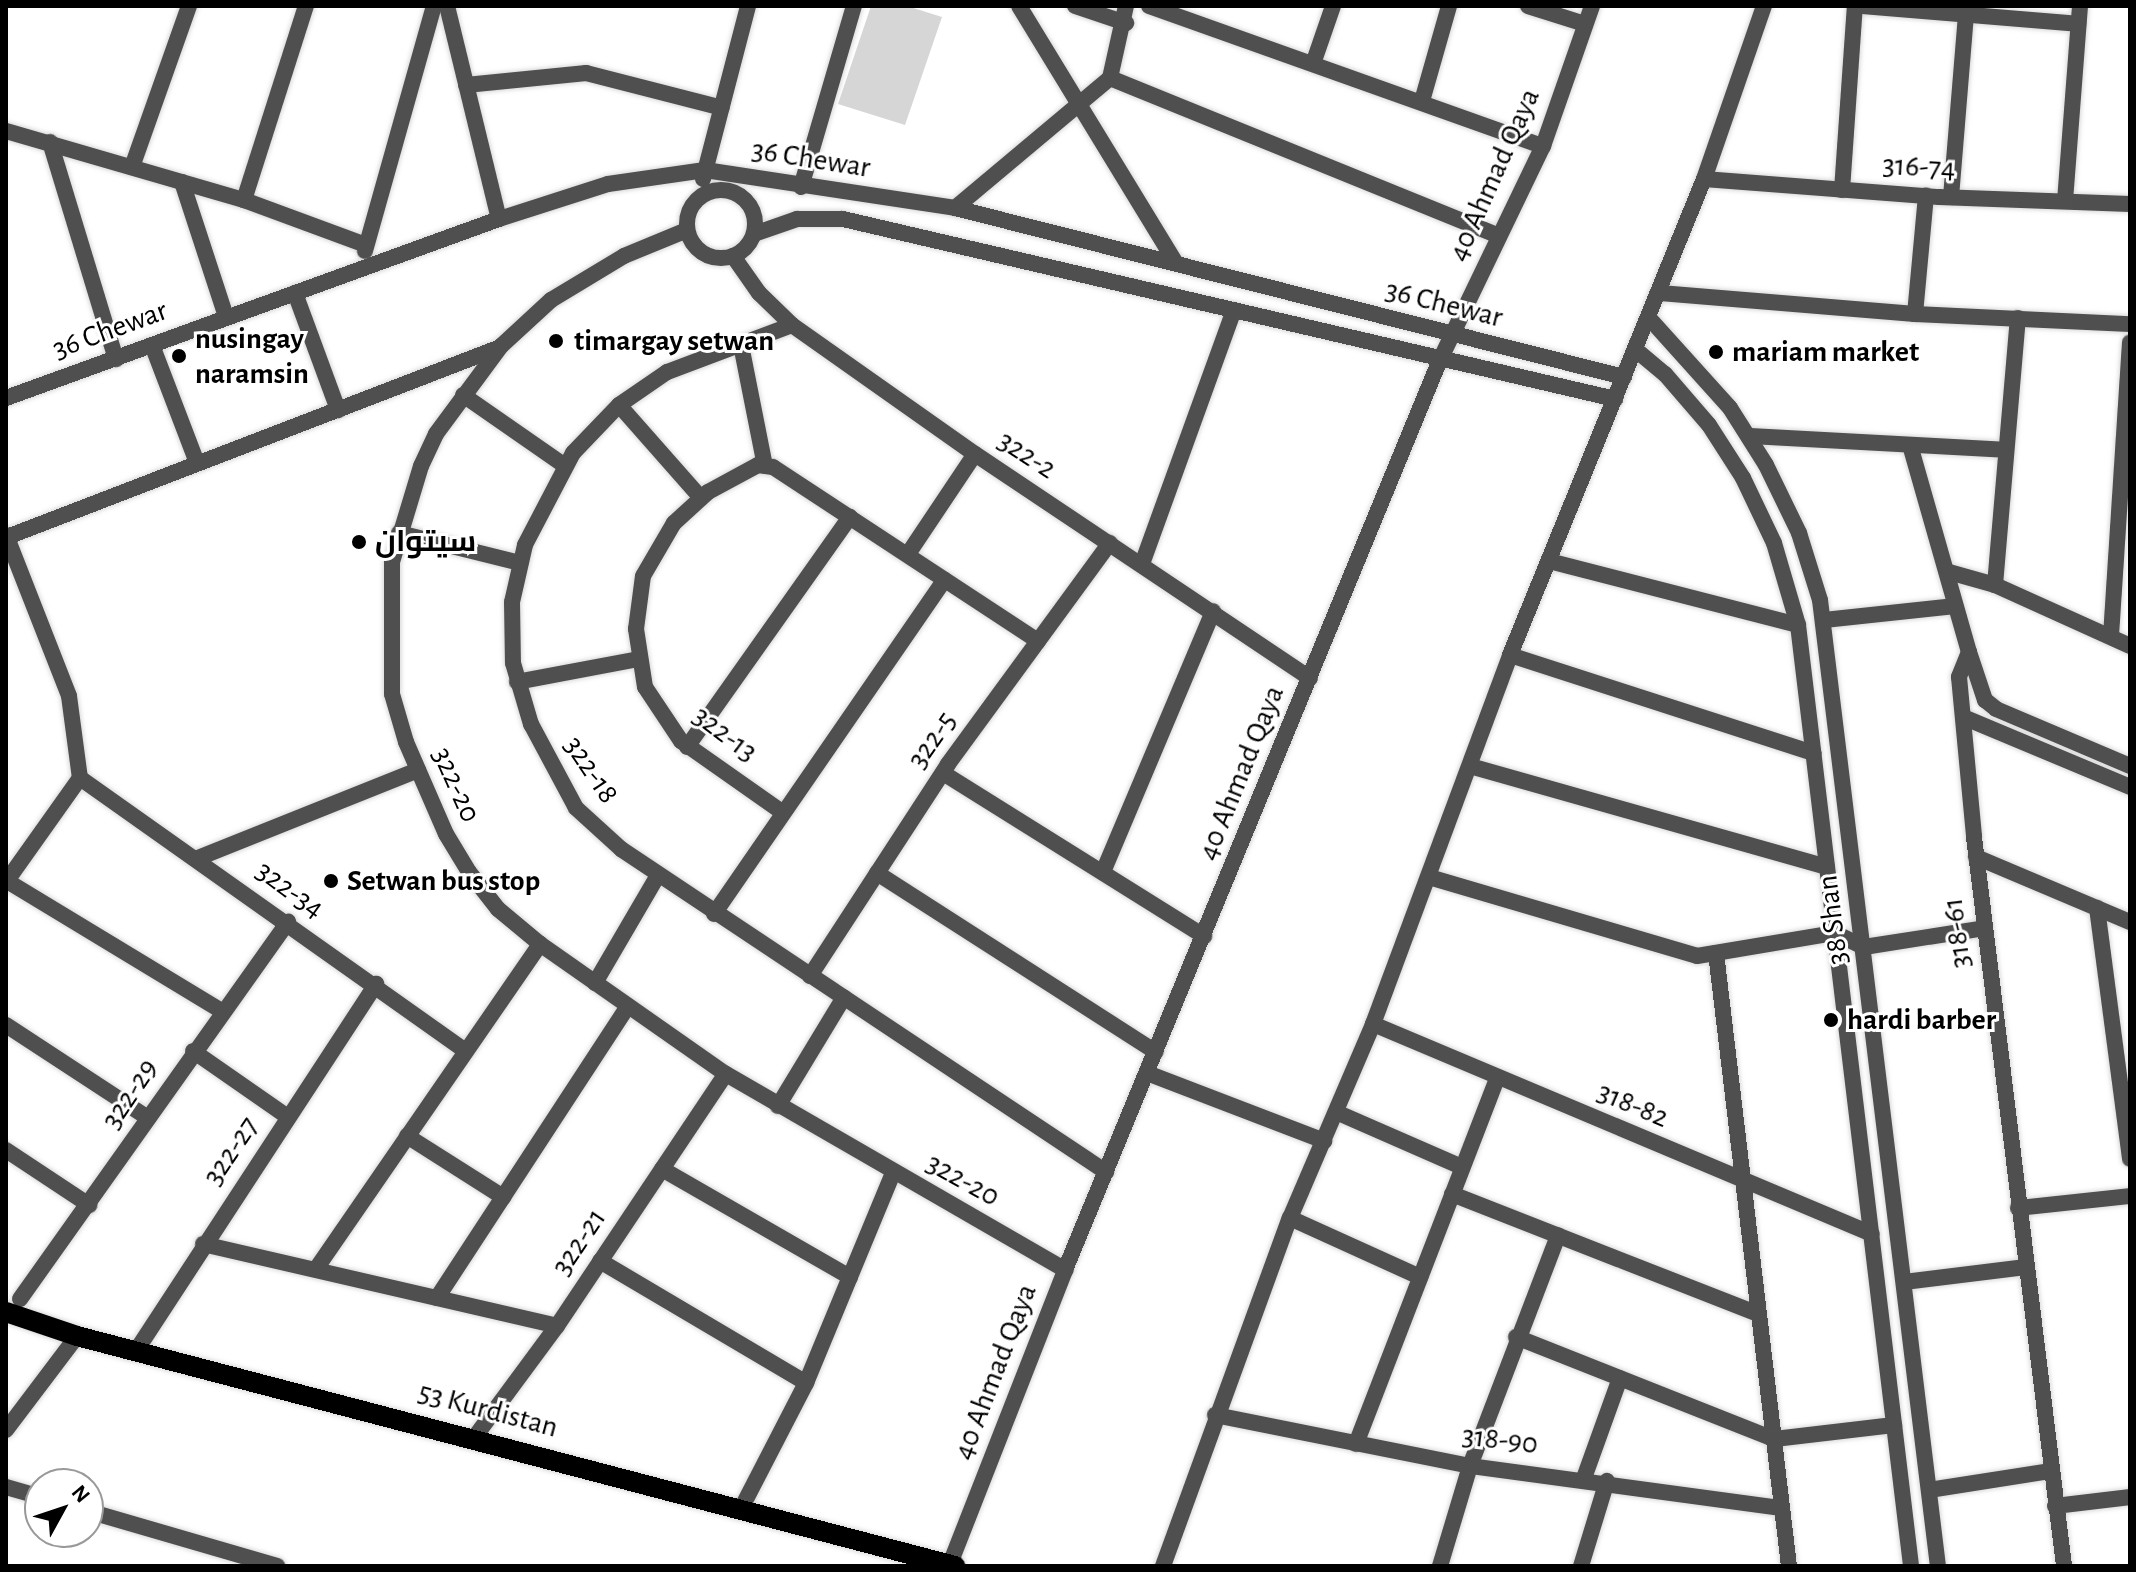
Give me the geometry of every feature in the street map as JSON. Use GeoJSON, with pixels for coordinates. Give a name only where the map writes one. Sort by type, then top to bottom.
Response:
{"type":"FeatureCollection","features":[{"type":"Feature","properties":{"kind":"main road","name":"53 Kurdistan"},"geometry":{"type":"LineString","coordinates":[[10,1303],[77,1336],[742,1507],[953,1565]]}},
{"type":"Feature","properties":{"kind":"street"},"geometry":{"type":"LineString","coordinates":[[132,167],[189,6]]}},
{"type":"Feature","properties":{"kind":"street"},"geometry":{"type":"LineString","coordinates":[[244,200],[306,6]]}},
{"type":"Feature","properties":{"kind":"street"},"geometry":{"type":"LineString","coordinates":[[369,264],[363,244],[434,6]]}},
{"type":"Feature","properties":{"kind":"street"},"geometry":{"type":"LineString","coordinates":[[447,6],[499,219]]}},
{"type":"Feature","properties":{"kind":"street"},"geometry":{"type":"LineString","coordinates":[[748,6],[705,170],[702,194],[689,210],[687,230],[704,254],[733,256],[754,234],[797,219],[843,219],[1234,310],[1439,362],[1615,399]]}},
{"type":"Feature","properties":{"kind":"street"},"geometry":{"type":"LineString","coordinates":[[801,187],[854,6]]}},
{"type":"Feature","properties":{"kind":"street"},"geometry":{"type":"LineString","coordinates":[[1019,6],[1175,262]]}},
{"type":"Feature","properties":{"kind":"street"},"geometry":{"type":"LineString","coordinates":[[955,208],[1110,78],[1126,14],[1075,6]]}},
{"type":"Feature","properties":{"kind":"street"},"geometry":{"type":"LineString","coordinates":[[1149,6],[1314,61],[1543,146]]}},
{"type":"Feature","properties":{"kind":"street"},"geometry":{"type":"LineString","coordinates":[[1314,61],[1333,6]]}},
{"type":"Feature","properties":{"kind":"street"},"geometry":{"type":"LineString","coordinates":[[1422,101],[1449,6]]}},
{"type":"Feature","properties":{"kind":"street"},"geometry":{"type":"LineString","coordinates":[[1528,6],[1585,24]]}},
{"type":"Feature","properties":{"kind":"street","name":"40 Ahmad Qaya"},"geometry":{"type":"LineString","coordinates":[[953,1565],[1065,1270],[1439,362],[1543,146],[1592,6]]}},
{"type":"Feature","properties":{"kind":"street"},"geometry":{"type":"LineString","coordinates":[[1163,1566],[1215,1415],[1290,1218],[1373,1024],[1510,655],[1660,293],[1704,179],[1764,6]]}},
{"type":"Feature","properties":{"kind":"street"},"geometry":{"type":"LineString","coordinates":[[1842,190],[1858,6],[2078,24]]}},
{"type":"Feature","properties":{"kind":"street"},"geometry":{"type":"LineString","coordinates":[[2065,201],[2080,6]]}},
{"type":"Feature","properties":{"kind":"street"},"geometry":{"type":"LineString","coordinates":[[1951,197],[1966,15]]}},
{"type":"Feature","properties":{"kind":"street"},"geometry":{"type":"LineString","coordinates":[[466,85],[586,73],[722,108]]}},
{"type":"Feature","properties":{"kind":"street"},"geometry":{"type":"LineString","coordinates":[[1110,78],[1499,236]]}},
{"type":"Feature","properties":{"kind":"street"},"geometry":{"type":"LineString","coordinates":[[6,131],[244,200],[363,244]]}},
{"type":"Feature","properties":{"kind":"street"},"geometry":{"type":"LineString","coordinates":[[50,142],[116,359]]}},
{"type":"Feature","properties":{"kind":"street","name":"36 Chewar"},"geometry":{"type":"LineString","coordinates":[[6,397],[499,219],[608,184],[705,170],[955,208],[1624,377]]}},
{"type":"Feature","properties":{"kind":"street"},"geometry":{"type":"LineString","coordinates":[[702,194],[754,178]]}},
{"type":"Feature","properties":{"kind":"street","name":"316-74"},"geometry":{"type":"LineString","coordinates":[[1704,179],[1926,196],[2130,204]]}},
{"type":"Feature","properties":{"kind":"street"},"geometry":{"type":"LineString","coordinates":[[182,182],[226,317]]}},
{"type":"Feature","properties":{"kind":"street"},"geometry":{"type":"LineString","coordinates":[[725,189],[753,210],[754,234]]}},
{"type":"Feature","properties":{"kind":"street"},"geometry":{"type":"LineString","coordinates":[[1915,314],[1926,196]]}},
{"type":"Feature","properties":{"kind":"street","name":"322-20"},"geometry":{"type":"LineString","coordinates":[[687,230],[579,280],[501,346],[463,395],[421,466],[399,533],[390,599],[392,694],[418,770],[446,834],[469,872],[498,909],[540,944],[726,1074],[1065,1270]]}},
{"type":"Feature","properties":{"kind":"street","name":"322-2"},"geometry":{"type":"LineString","coordinates":[[733,256],[759,293],[792,325],[975,454],[1310,678]]}},
{"type":"Feature","properties":{"kind":"street"},"geometry":{"type":"LineString","coordinates":[[295,293],[338,410]]}},
{"type":"Feature","properties":{"kind":"street"},"geometry":{"type":"LineString","coordinates":[[1660,293],[1915,314],[2130,324]]}},
{"type":"Feature","properties":{"kind":"street"},"geometry":{"type":"LineString","coordinates":[[1142,564],[1234,310]]}},
{"type":"Feature","properties":{"kind":"street","name":"38 Shan"},"geometry":{"type":"LineString","coordinates":[[1649,318],[1749,436],[1799,533],[1824,620],[1938,1566]]}},
{"type":"Feature","properties":{"kind":"street"},"geometry":{"type":"LineString","coordinates":[[1995,585],[2018,318]]}},
{"type":"Feature","properties":{"kind":"street","name":"322-18"},"geometry":{"type":"LineString","coordinates":[[792,325],[667,372],[619,405],[565,466],[520,563],[509,637],[517,682],[546,757],[576,808],[657,877],[1106,1172]]}},
{"type":"Feature","properties":{"kind":"street"},"geometry":{"type":"LineString","coordinates":[[2111,636],[2126,449],[2130,343]]}},
{"type":"Feature","properties":{"kind":"street"},"geometry":{"type":"LineString","coordinates":[[152,345],[197,463]]}},
{"type":"Feature","properties":{"kind":"street"},"geometry":{"type":"LineString","coordinates":[[741,345],[765,466],[908,554],[1038,641]]}},
{"type":"Feature","properties":{"kind":"street"},"geometry":{"type":"LineString","coordinates":[[222,1011],[7,882],[80,778],[69,696],[12,564],[6,536],[501,346]]}},
{"type":"Feature","properties":{"kind":"street","name":"38 Shan"},"geometry":{"type":"LineString","coordinates":[[1636,350],[1665,374],[1709,425],[1743,478],[1774,543],[1798,625],[1911,1566]]}},
{"type":"Feature","properties":{"kind":"street"},"geometry":{"type":"LineString","coordinates":[[463,395],[565,466]]}},
{"type":"Feature","properties":{"kind":"street"},"geometry":{"type":"LineString","coordinates":[[619,405],[701,498]]}},
{"type":"Feature","properties":{"kind":"street"},"geometry":{"type":"LineString","coordinates":[[1749,436],[2006,450]]}},
{"type":"Feature","properties":{"kind":"street","name":"318-61"},"geometry":{"type":"LineString","coordinates":[[1910,445],[1949,572],[1955,606],[1969,652],[1959,677],[1976,857],[2064,1566]]}},
{"type":"Feature","properties":{"kind":"street"},"geometry":{"type":"LineString","coordinates":[[908,554],[975,454]]}},
{"type":"Feature","properties":{"kind":"street","name":"322-13"},"geometry":{"type":"LineString","coordinates":[[765,466],[740,473],[701,498],[661,539],[643,576],[637,612],[639,659],[652,703],[687,747],[782,812]]}},
{"type":"Feature","properties":{"kind":"street"},"geometry":{"type":"LineString","coordinates":[[687,747],[850,517]]}},
{"type":"Feature","properties":{"kind":"street"},"geometry":{"type":"LineString","coordinates":[[399,533],[520,563]]}},
{"type":"Feature","properties":{"kind":"street","name":"322-5"},"geometry":{"type":"LineString","coordinates":[[810,976],[943,773],[1110,543]]}},
{"type":"Feature","properties":{"kind":"street"},"geometry":{"type":"LineString","coordinates":[[1549,561],[1798,625]]}},
{"type":"Feature","properties":{"kind":"street"},"geometry":{"type":"LineString","coordinates":[[1949,572],[1995,585],[2130,646]]}},
{"type":"Feature","properties":{"kind":"street"},"geometry":{"type":"LineString","coordinates":[[714,914],[944,580]]}},
{"type":"Feature","properties":{"kind":"street"},"geometry":{"type":"LineString","coordinates":[[1824,620],[1955,606]]}},
{"type":"Feature","properties":{"kind":"street"},"geometry":{"type":"LineString","coordinates":[[1103,872],[1213,611]]}},
{"type":"Feature","properties":{"kind":"street"},"geometry":{"type":"LineString","coordinates":[[1969,652],[1985,700],[1996,709],[2130,766]]}},
{"type":"Feature","properties":{"kind":"street"},"geometry":{"type":"LineString","coordinates":[[1510,655],[1814,753]]}},
{"type":"Feature","properties":{"kind":"street"},"geometry":{"type":"LineString","coordinates":[[517,682],[639,659]]}},
{"type":"Feature","properties":{"kind":"street"},"geometry":{"type":"LineString","coordinates":[[1963,717],[2130,787]]}},
{"type":"Feature","properties":{"kind":"street"},"geometry":{"type":"LineString","coordinates":[[1470,766],[1827,867]]}},
{"type":"Feature","properties":{"kind":"street"},"geometry":{"type":"LineString","coordinates":[[198,858],[418,770]]}},
{"type":"Feature","properties":{"kind":"street"},"geometry":{"type":"LineString","coordinates":[[943,773],[1204,936]]}},
{"type":"Feature","properties":{"kind":"street","name":"322-34"},"geometry":{"type":"LineString","coordinates":[[80,778],[376,984],[465,1051]]}},
{"type":"Feature","properties":{"kind":"street"},"geometry":{"type":"LineString","coordinates":[[1976,857],[2130,922]]}},
{"type":"Feature","properties":{"kind":"street"},"geometry":{"type":"LineString","coordinates":[[877,873],[1156,1052]]}},
{"type":"Feature","properties":{"kind":"street"},"geometry":{"type":"LineString","coordinates":[[595,983],[657,877]]}},
{"type":"Feature","properties":{"kind":"street"},"geometry":{"type":"LineString","coordinates":[[1429,877],[1675,952],[1716,953],[1835,933],[1864,947],[1985,928]]}},
{"type":"Feature","properties":{"kind":"street"},"geometry":{"type":"LineString","coordinates":[[2097,908],[2130,1159]]}},
{"type":"Feature","properties":{"kind":"street","name":"322-29"},"geometry":{"type":"LineString","coordinates":[[10,1303],[89,1205],[193,1051],[288,922]]}},
{"type":"Feature","properties":{"kind":"street"},"geometry":{"type":"LineString","coordinates":[[316,1269],[540,944]]}},
{"type":"Feature","properties":{"kind":"street"},"geometry":{"type":"LineString","coordinates":[[1716,953],[1774,1439],[1779,1508],[1789,1566]]}},
{"type":"Feature","properties":{"kind":"street","name":"322-27"},"geometry":{"type":"LineString","coordinates":[[136,1351],[203,1244],[376,984]]}},
{"type":"Feature","properties":{"kind":"street"},"geometry":{"type":"LineString","coordinates":[[778,1106],[844,997]]}},
{"type":"Feature","properties":{"kind":"street"},"geometry":{"type":"LineString","coordinates":[[437,1298],[628,1006]]}},
{"type":"Feature","properties":{"kind":"street","name":"318-82"},"geometry":{"type":"LineString","coordinates":[[1373,1024],[1872,1234]]}},
{"type":"Feature","properties":{"kind":"street"},"geometry":{"type":"LineString","coordinates":[[6,1025],[148,1118]]}},
{"type":"Feature","properties":{"kind":"street"},"geometry":{"type":"LineString","coordinates":[[193,1051],[288,1117]]}},
{"type":"Feature","properties":{"kind":"street"},"geometry":{"type":"LineString","coordinates":[[1147,1073],[1324,1141]]}},
{"type":"Feature","properties":{"kind":"street","name":"322-21"},"geometry":{"type":"LineString","coordinates":[[474,1438],[557,1326],[726,1074]]}},
{"type":"Feature","properties":{"kind":"street"},"geometry":{"type":"LineString","coordinates":[[1356,1444],[1497,1078]]}},
{"type":"Feature","properties":{"kind":"street"},"geometry":{"type":"LineString","coordinates":[[1336,1112],[1462,1167]]}},
{"type":"Feature","properties":{"kind":"street"},"geometry":{"type":"LineString","coordinates":[[407,1136],[503,1197]]}},
{"type":"Feature","properties":{"kind":"street"},"geometry":{"type":"LineString","coordinates":[[6,1150],[89,1205]]}},
{"type":"Feature","properties":{"kind":"street"},"geometry":{"type":"LineString","coordinates":[[662,1169],[850,1277]]}},
{"type":"Feature","properties":{"kind":"street"},"geometry":{"type":"LineString","coordinates":[[742,1507],[806,1383],[893,1173]]}},
{"type":"Feature","properties":{"kind":"street"},"geometry":{"type":"LineString","coordinates":[[1452,1194],[1758,1314]]}},
{"type":"Feature","properties":{"kind":"street"},"geometry":{"type":"LineString","coordinates":[[2018,1208],[2130,1196]]}},
{"type":"Feature","properties":{"kind":"street"},"geometry":{"type":"LineString","coordinates":[[1290,1218],[1420,1277]]}},
{"type":"Feature","properties":{"kind":"street"},"geometry":{"type":"LineString","coordinates":[[1440,1566],[1470,1466],[1516,1337],[1558,1235]]}},
{"type":"Feature","properties":{"kind":"street"},"geometry":{"type":"LineString","coordinates":[[203,1244],[557,1326]]}},
{"type":"Feature","properties":{"kind":"street"},"geometry":{"type":"LineString","coordinates":[[600,1261],[806,1383]]}},
{"type":"Feature","properties":{"kind":"street"},"geometry":{"type":"LineString","coordinates":[[1904,1282],[2026,1267]]}},
{"type":"Feature","properties":{"kind":"street"},"geometry":{"type":"LineString","coordinates":[[6,1430],[77,1336]]}},
{"type":"Feature","properties":{"kind":"street"},"geometry":{"type":"LineString","coordinates":[[1516,1337],[1774,1439],[1894,1425]]}},
{"type":"Feature","properties":{"kind":"street"},"geometry":{"type":"LineString","coordinates":[[1584,1478],[1620,1378]]}},
{"type":"Feature","properties":{"kind":"street","name":"318-90"},"geometry":{"type":"LineString","coordinates":[[1215,1415],[1470,1466],[1607,1481],[1684,1499],[1779,1508]]}},
{"type":"Feature","properties":{"kind":"street"},"geometry":{"type":"LineString","coordinates":[[1929,1490],[2050,1471]]}},
{"type":"Feature","properties":{"kind":"street"},"geometry":{"type":"LineString","coordinates":[[1582,1566],[1607,1481]]}},
{"type":"Feature","properties":{"kind":"street"},"geometry":{"type":"LineString","coordinates":[[2055,1506],[2130,1497]]}},
{"type":"Feature","properties":{"kind":"street"},"geometry":{"type":"LineString","coordinates":[[104,1516],[277,1566]]}},
{"type":"Feature","properties":{"kind":"shaded area"},"geometry":{"type":"Polygon","coordinates":[[[871,6],[907,6],[942,17],[905,125],[838,104],[871,6]]]}},
{"type":"Feature","properties":{"kind":"place","name":"timargay setwan"},"geometry":{"type":"Point","coordinates":[556,341]}},
{"type":"Feature","properties":{"kind":"place","name":"mariam market"},"geometry":{"type":"Point","coordinates":[1716,352]}},
{"type":"Feature","properties":{"kind":"place","name":"nusingay naramsin"},"geometry":{"type":"Point","coordinates":[179,356]}},
{"type":"Feature","properties":{"kind":"place","name":"سيتوان"},"geometry":{"type":"Point","coordinates":[359,542]}},
{"type":"Feature","properties":{"kind":"place","name":"Setwan bus stop"},"geometry":{"type":"Point","coordinates":[331,881]}},
{"type":"Feature","properties":{"kind":"place","name":"hardi barber"},"geometry":{"type":"Point","coordinates":[1831,1020]}}]}
